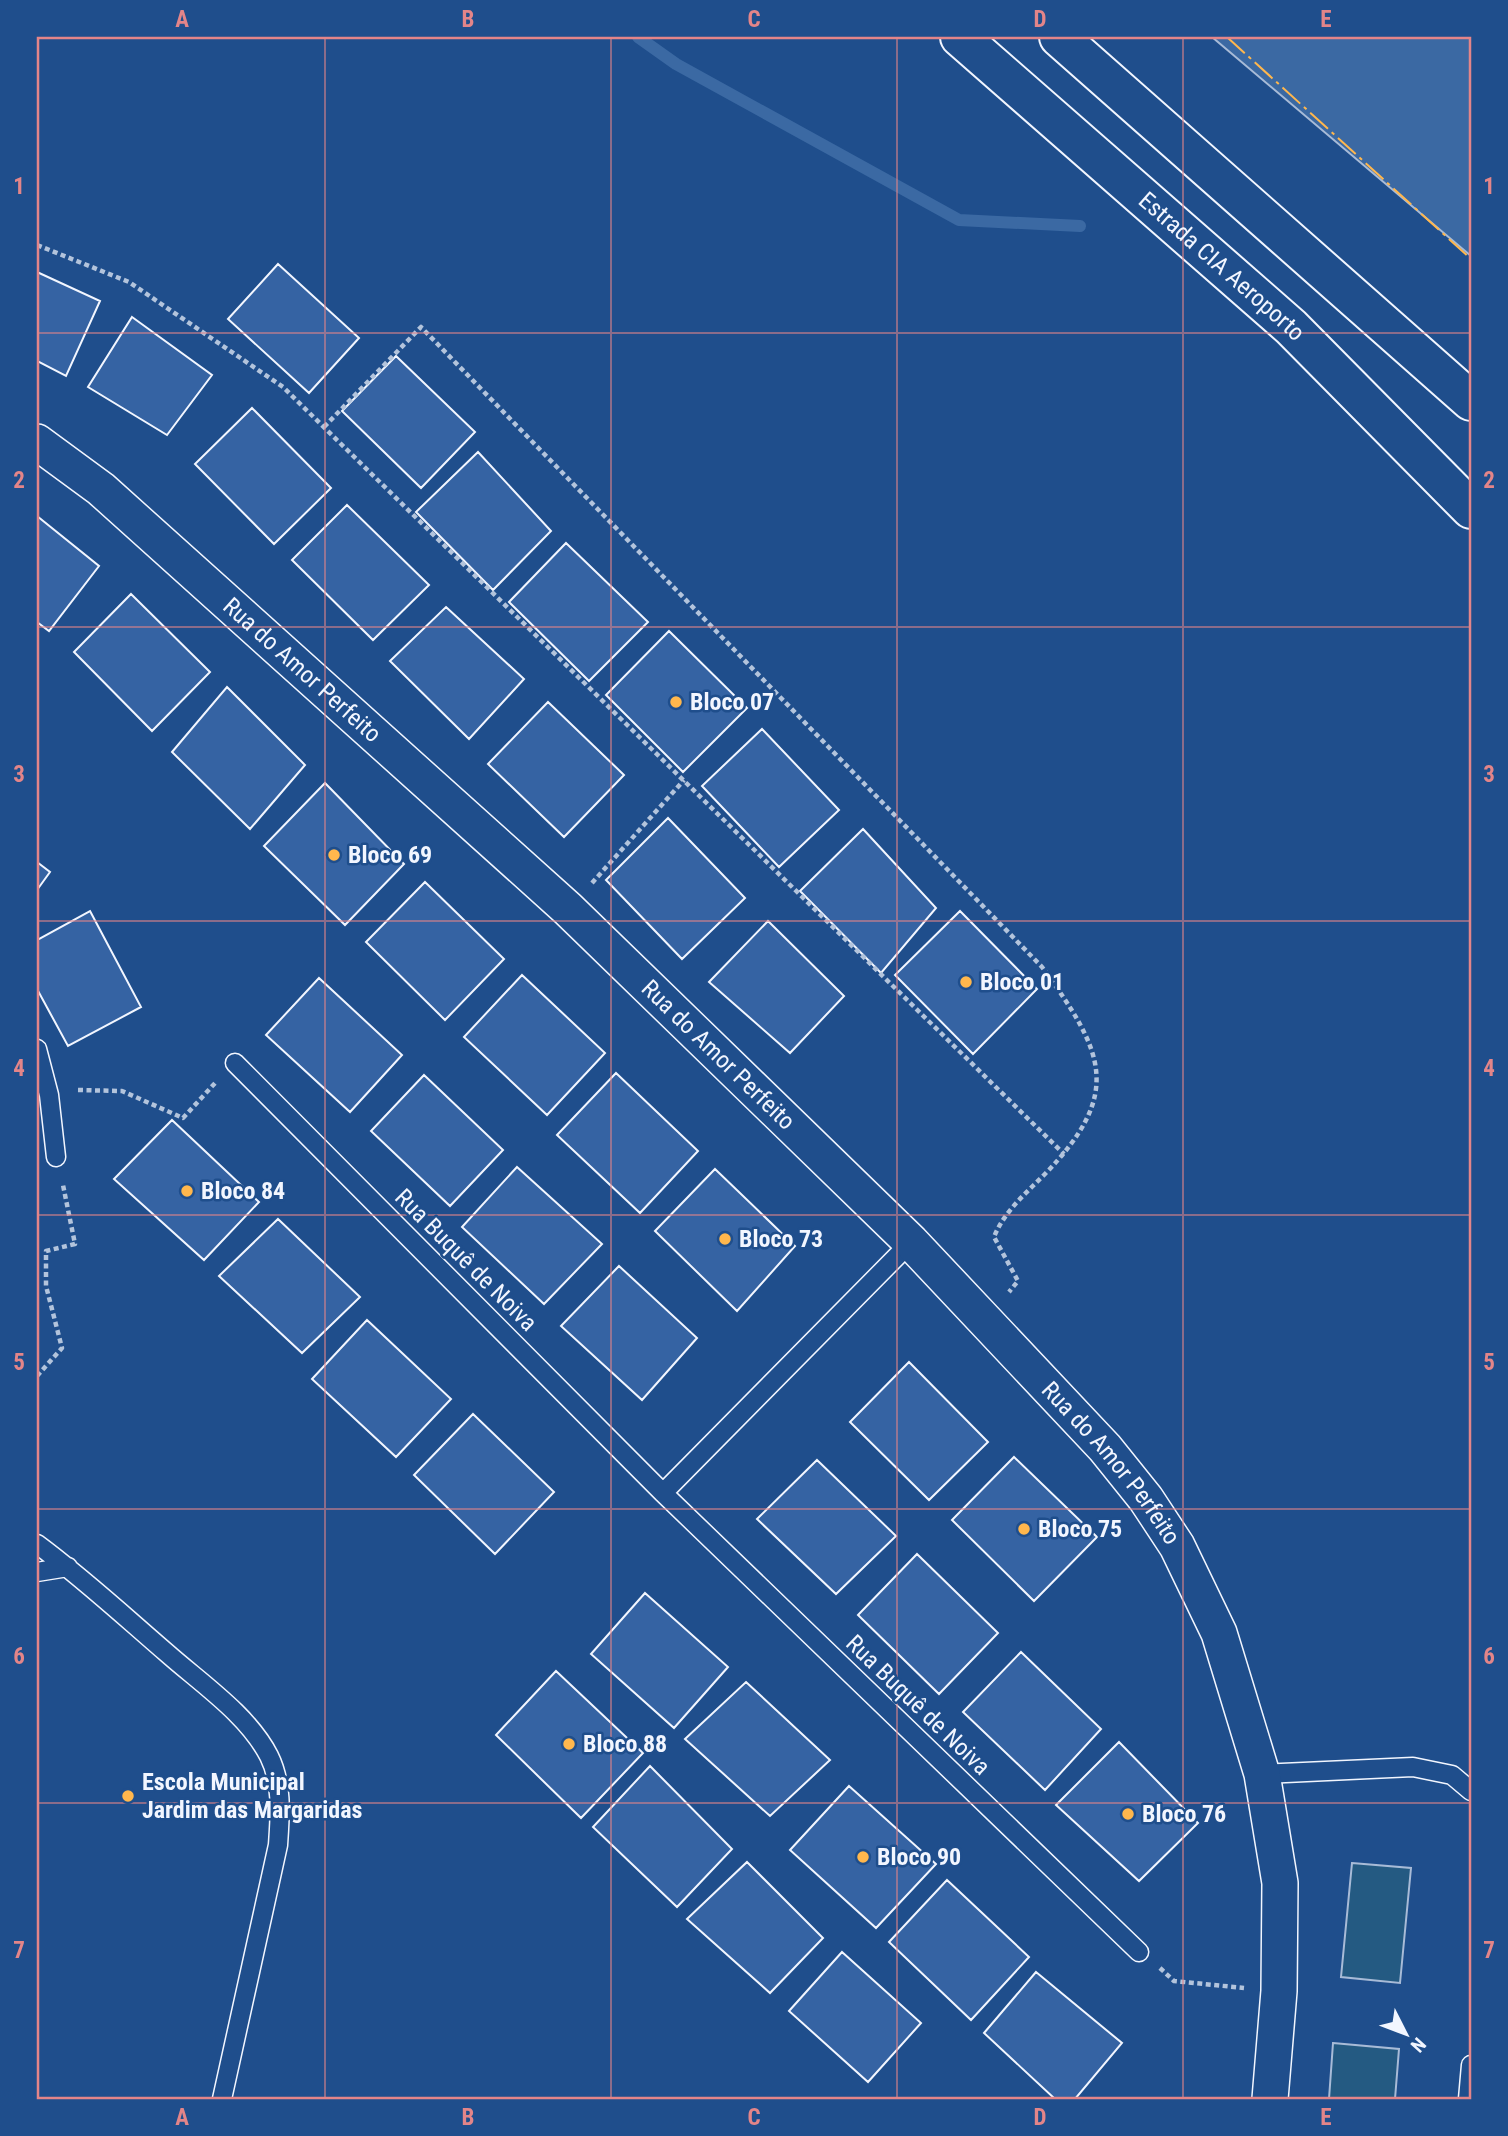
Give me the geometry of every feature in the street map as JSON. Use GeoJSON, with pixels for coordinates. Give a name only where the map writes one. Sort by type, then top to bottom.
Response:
{"type":"FeatureCollection","features":[{"type":"Feature","properties":{"kind":"highway","name":"Estrada CIA Aeroporto"},"geometry":{"type":"LineString","coordinates":[[960,37],[1291,327],[1471,509]]}},
{"type":"Feature","properties":{"kind":"highway"},"geometry":{"type":"LineString","coordinates":[[1059,37],[1471,401]]}},
{"type":"Feature","properties":{"kind":"street","name":"Rua do Amor Perfeito"},"geometry":{"type":"LineString","coordinates":[[37,442],[101,489],[568,909],[911,1242],[1105,1448],[1146,1499],[1177,1546],[1219,1633],[1262,1774],[1280,1882],[1279,1992],[1270,2099]]}},
{"type":"Feature","properties":{"kind":"lane"},"geometry":{"type":"LineString","coordinates":[[37,1049],[50,1095],[56,1157]]}},
{"type":"Feature","properties":{"kind":"lane","name":"Rua Buquê de Noiva"},"geometry":{"type":"LineString","coordinates":[[235,1063],[663,1493],[1139,1952]]}},
{"type":"Feature","properties":{"kind":"lane"},"geometry":{"type":"LineString","coordinates":[[663,1493],[911,1242]]}},
{"type":"Feature","properties":{"kind":"lane"},"geometry":{"type":"LineString","coordinates":[[37,1544],[68,1567],[227,1705],[258,1740],[275,1774],[281,1809],[278,1845],[222,2099]]}},
{"type":"Feature","properties":{"kind":"lane"},"geometry":{"type":"LineString","coordinates":[[37,1572],[68,1567]]}},
{"type":"Feature","properties":{"kind":"lane"},"geometry":{"type":"LineString","coordinates":[[1262,1774],[1413,1767],[1452,1775],[1471,1791]]}},
{"type":"Feature","properties":{"kind":"lane"},"geometry":{"type":"LineString","coordinates":[[1468,2099],[1471,2066]]}},
{"type":"Feature","properties":{"kind":"path"},"geometry":{"type":"LineString","coordinates":[[37,245],[129,282],[283,387],[1064,1154]]}},
{"type":"Feature","properties":{"kind":"path"},"geometry":{"type":"LineString","coordinates":[[324,427],[421,327],[1042,967],[1079,1017],[1099,1074],[1090,1117],[1064,1154],[1000,1220],[994,1237],[1018,1281],[986,1319]]}},
{"type":"Feature","properties":{"kind":"path"},"geometry":{"type":"LineString","coordinates":[[568,909],[684,780]]}},
{"type":"Feature","properties":{"kind":"path"},"geometry":{"type":"LineString","coordinates":[[50,1095],[84,1090],[122,1091],[183,1118],[235,1063]]}},
{"type":"Feature","properties":{"kind":"path"},"geometry":{"type":"LineString","coordinates":[[37,1376],[62,1348],[46,1286],[46,1251],[75,1244],[56,1157]]}},
{"type":"Feature","properties":{"kind":"path"},"geometry":{"type":"LineString","coordinates":[[1155,1964],[1174,1981],[1250,1988]]}},
{"type":"Feature","properties":{"kind":"shaded area"},"geometry":{"type":"Polygon","coordinates":[[[1212,37],[1471,37],[1471,256],[1212,37]]]}},
{"type":"Feature","properties":{"kind":"shaded area"},"geometry":{"type":"Polygon","coordinates":[[[1352,1863],[1411,1868],[1400,1983],[1341,1977],[1352,1863]]]}},
{"type":"Feature","properties":{"kind":"shaded area"},"geometry":{"type":"Polygon","coordinates":[[[1333,2043],[1399,2049],[1395,2099],[1329,2099],[1333,2043]]]}},
{"type":"Feature","properties":{"kind":"building"},"geometry":{"type":"Polygon","coordinates":[[[278,264],[359,338],[309,393],[228,319],[278,264]]]}},
{"type":"Feature","properties":{"kind":"building"},"geometry":{"type":"Polygon","coordinates":[[[37,272],[100,301],[66,376],[37,361],[37,272]]]}},
{"type":"Feature","properties":{"kind":"building"},"geometry":{"type":"Polygon","coordinates":[[[132,317],[212,375],[167,435],[88,387],[132,317]]]}},
{"type":"Feature","properties":{"kind":"building"},"geometry":{"type":"Polygon","coordinates":[[[396,356],[475,432],[421,488],[342,411],[396,356]]]}},
{"type":"Feature","properties":{"kind":"building"},"geometry":{"type":"Polygon","coordinates":[[[252,408],[331,488],[274,544],[195,464],[252,408]]]}},
{"type":"Feature","properties":{"kind":"building"},"geometry":{"type":"Polygon","coordinates":[[[478,452],[551,531],[493,590],[416,512],[478,452]]]}},
{"type":"Feature","properties":{"kind":"building"},"geometry":{"type":"Polygon","coordinates":[[[347,505],[429,585],[373,640],[292,560],[347,505]]]}},
{"type":"Feature","properties":{"kind":"building"},"geometry":{"type":"Polygon","coordinates":[[[37,516],[99,566],[49,631],[37,622],[37,516]]]}},
{"type":"Feature","properties":{"kind":"building"},"geometry":{"type":"Polygon","coordinates":[[[566,543],[648,622],[589,681],[509,602],[566,543]]]}},
{"type":"Feature","properties":{"kind":"building"},"geometry":{"type":"Polygon","coordinates":[[[131,594],[210,672],[152,731],[74,652],[131,594]]]}},
{"type":"Feature","properties":{"kind":"building"},"geometry":{"type":"Polygon","coordinates":[[[446,607],[524,679],[469,739],[390,661],[446,607]]]}},
{"type":"Feature","properties":{"kind":"building","name":"Bloco 07"},"geometry":{"type":"Polygon","coordinates":[[[669,631],[747,708],[683,772],[606,695],[669,631]]]}},
{"type":"Feature","properties":{"kind":"building"},"geometry":{"type":"Polygon","coordinates":[[[227,687],[305,765],[250,829],[172,752],[227,687]]]}},
{"type":"Feature","properties":{"kind":"building"},"geometry":{"type":"Polygon","coordinates":[[[548,702],[624,775],[564,837],[488,764],[548,702]]]}},
{"type":"Feature","properties":{"kind":"building"},"geometry":{"type":"Polygon","coordinates":[[[762,729],[839,810],[779,867],[702,786],[762,729]]]}},
{"type":"Feature","properties":{"kind":"building","name":"Bloco 69"},"geometry":{"type":"Polygon","coordinates":[[[325,783],[404,864],[345,925],[264,846],[325,783]]]}},
{"type":"Feature","properties":{"kind":"building"},"geometry":{"type":"Polygon","coordinates":[[[668,818],[745,898],[682,959],[606,880],[668,818]]]}},
{"type":"Feature","properties":{"kind":"building"},"geometry":{"type":"Polygon","coordinates":[[[863,829],[936,908],[881,973],[800,891],[863,829]]]}},
{"type":"Feature","properties":{"kind":"building"},"geometry":{"type":"Polygon","coordinates":[[[37,862],[50,872],[37,890],[37,862]]]}},
{"type":"Feature","properties":{"kind":"building"},"geometry":{"type":"Polygon","coordinates":[[[425,882],[504,959],[445,1020],[366,942],[425,882]]]}},
{"type":"Feature","properties":{"kind":"building"},"geometry":{"type":"Polygon","coordinates":[[[90,911],[141,1007],[68,1046],[37,989],[37,940],[90,911]]]}},
{"type":"Feature","properties":{"kind":"building","name":"Bloco 01"},"geometry":{"type":"Polygon","coordinates":[[[960,911],[1037,989],[973,1054],[895,975],[960,911]]]}},
{"type":"Feature","properties":{"kind":"building"},"geometry":{"type":"Polygon","coordinates":[[[768,921],[844,996],[790,1053],[709,982],[768,921]]]}},
{"type":"Feature","properties":{"kind":"building"},"geometry":{"type":"Polygon","coordinates":[[[522,975],[605,1053],[547,1115],[464,1037],[522,975]]]}},
{"type":"Feature","properties":{"kind":"building"},"geometry":{"type":"Polygon","coordinates":[[[319,978],[402,1055],[350,1112],[266,1035],[319,978]]]}},
{"type":"Feature","properties":{"kind":"building"},"geometry":{"type":"Polygon","coordinates":[[[616,1073],[698,1151],[640,1213],[557,1135],[616,1073]]]}},
{"type":"Feature","properties":{"kind":"building"},"geometry":{"type":"Polygon","coordinates":[[[424,1075],[503,1150],[450,1206],[371,1131],[424,1075]]]}},
{"type":"Feature","properties":{"kind":"building","name":"Bloco 84"},"geometry":{"type":"Polygon","coordinates":[[[172,1120],[259,1202],[204,1260],[114,1179],[172,1120]]]}},
{"type":"Feature","properties":{"kind":"building"},"geometry":{"type":"Polygon","coordinates":[[[517,1167],[602,1244],[544,1304],[462,1227],[517,1167]]]}},
{"type":"Feature","properties":{"kind":"building","name":"Bloco 73"},"geometry":{"type":"Polygon","coordinates":[[[715,1169],[795,1246],[737,1311],[655,1231],[715,1169]]]}},
{"type":"Feature","properties":{"kind":"building"},"geometry":{"type":"Polygon","coordinates":[[[278,1219],[360,1297],[302,1353],[219,1276],[278,1219]]]}},
{"type":"Feature","properties":{"kind":"building"},"geometry":{"type":"Polygon","coordinates":[[[619,1266],[697,1338],[642,1400],[561,1326],[619,1266]]]}},
{"type":"Feature","properties":{"kind":"building"},"geometry":{"type":"Polygon","coordinates":[[[367,1320],[451,1399],[396,1457],[312,1379],[367,1320]]]}},
{"type":"Feature","properties":{"kind":"building"},"geometry":{"type":"Polygon","coordinates":[[[909,1362],[988,1442],[929,1500],[850,1422],[909,1362]]]}},
{"type":"Feature","properties":{"kind":"building"},"geometry":{"type":"Polygon","coordinates":[[[473,1414],[554,1492],[495,1554],[414,1475],[473,1414]]]}},
{"type":"Feature","properties":{"kind":"building","name":"Bloco 75"},"geometry":{"type":"Polygon","coordinates":[[[1014,1457],[1097,1537],[1034,1601],[952,1520],[1014,1457]]]}},
{"type":"Feature","properties":{"kind":"building"},"geometry":{"type":"Polygon","coordinates":[[[817,1460],[896,1536],[836,1594],[757,1519],[817,1460]]]}},
{"type":"Feature","properties":{"kind":"building"},"geometry":{"type":"Polygon","coordinates":[[[917,1554],[998,1633],[939,1694],[858,1615],[917,1554]]]}},
{"type":"Feature","properties":{"kind":"building"},"geometry":{"type":"Polygon","coordinates":[[[645,1593],[728,1667],[674,1728],[591,1654],[645,1593]]]}},
{"type":"Feature","properties":{"kind":"building"},"geometry":{"type":"Polygon","coordinates":[[[1021,1652],[1101,1729],[1045,1790],[963,1712],[1021,1652]]]}},
{"type":"Feature","properties":{"kind":"building","name":"Bloco 88"},"geometry":{"type":"Polygon","coordinates":[[[556,1671],[643,1753],[581,1818],[496,1735],[556,1671]]]}},
{"type":"Feature","properties":{"kind":"building"},"geometry":{"type":"Polygon","coordinates":[[[746,1682],[830,1760],[770,1816],[685,1739],[746,1682]]]}},
{"type":"Feature","properties":{"kind":"building","name":"Bloco 76"},"geometry":{"type":"Polygon","coordinates":[[[1119,1742],[1198,1823],[1139,1881],[1056,1805],[1119,1742]]]}},
{"type":"Feature","properties":{"kind":"building"},"geometry":{"type":"Polygon","coordinates":[[[650,1766],[732,1849],[677,1907],[593,1827],[650,1766]]]}},
{"type":"Feature","properties":{"kind":"building","name":"Bloco 90"},"geometry":{"type":"Polygon","coordinates":[[[849,1786],[936,1864],[876,1928],[790,1850],[849,1786]]]}},
{"type":"Feature","properties":{"kind":"building"},"geometry":{"type":"Polygon","coordinates":[[[747,1862],[823,1938],[770,1993],[687,1919],[747,1862]]]}},
{"type":"Feature","properties":{"kind":"building"},"geometry":{"type":"Polygon","coordinates":[[[947,1880],[1029,1957],[971,2020],[889,1942],[947,1880]]]}},
{"type":"Feature","properties":{"kind":"building"},"geometry":{"type":"Polygon","coordinates":[[[842,1952],[921,2023],[868,2082],[789,2011],[842,1952]]]}},
{"type":"Feature","properties":{"kind":"building"},"geometry":{"type":"Polygon","coordinates":[[[1036,1972],[1122,2043],[1075,2099],[1055,2099],[984,2033],[1036,1972]]]}},
{"type":"Feature","properties":{"kind":"waterway"},"geometry":{"type":"LineString","coordinates":[[638,37],[676,64],[959,220],[1080,226]]}},
{"type":"Feature","properties":{"kind":"power"},"geometry":{"type":"LineString","coordinates":[[1227,37],[1471,259]]}},
{"type":"Feature","properties":{"kind":"place","name":"Bloco 07"},"geometry":{"type":"Point","coordinates":[676,702]}},
{"type":"Feature","properties":{"kind":"place","name":"Bloco 69"},"geometry":{"type":"Point","coordinates":[334,855]}},
{"type":"Feature","properties":{"kind":"place","name":"Bloco 01"},"geometry":{"type":"Point","coordinates":[966,982]}},
{"type":"Feature","properties":{"kind":"place","name":"Bloco 84"},"geometry":{"type":"Point","coordinates":[187,1191]}},
{"type":"Feature","properties":{"kind":"place","name":"Bloco 73"},"geometry":{"type":"Point","coordinates":[725,1239]}},
{"type":"Feature","properties":{"kind":"place","name":"Bloco 75"},"geometry":{"type":"Point","coordinates":[1024,1529]}},
{"type":"Feature","properties":{"kind":"place","name":"Bloco 88"},"geometry":{"type":"Point","coordinates":[569,1744]}},
{"type":"Feature","properties":{"kind":"place","name":"Escola Municipal Jardim das Margaridas"},"geometry":{"type":"Point","coordinates":[128,1796]}},
{"type":"Feature","properties":{"kind":"place","name":"Bloco 76"},"geometry":{"type":"Point","coordinates":[1128,1814]}},
{"type":"Feature","properties":{"kind":"place","name":"Bloco 90"},"geometry":{"type":"Point","coordinates":[863,1857]}}]}
